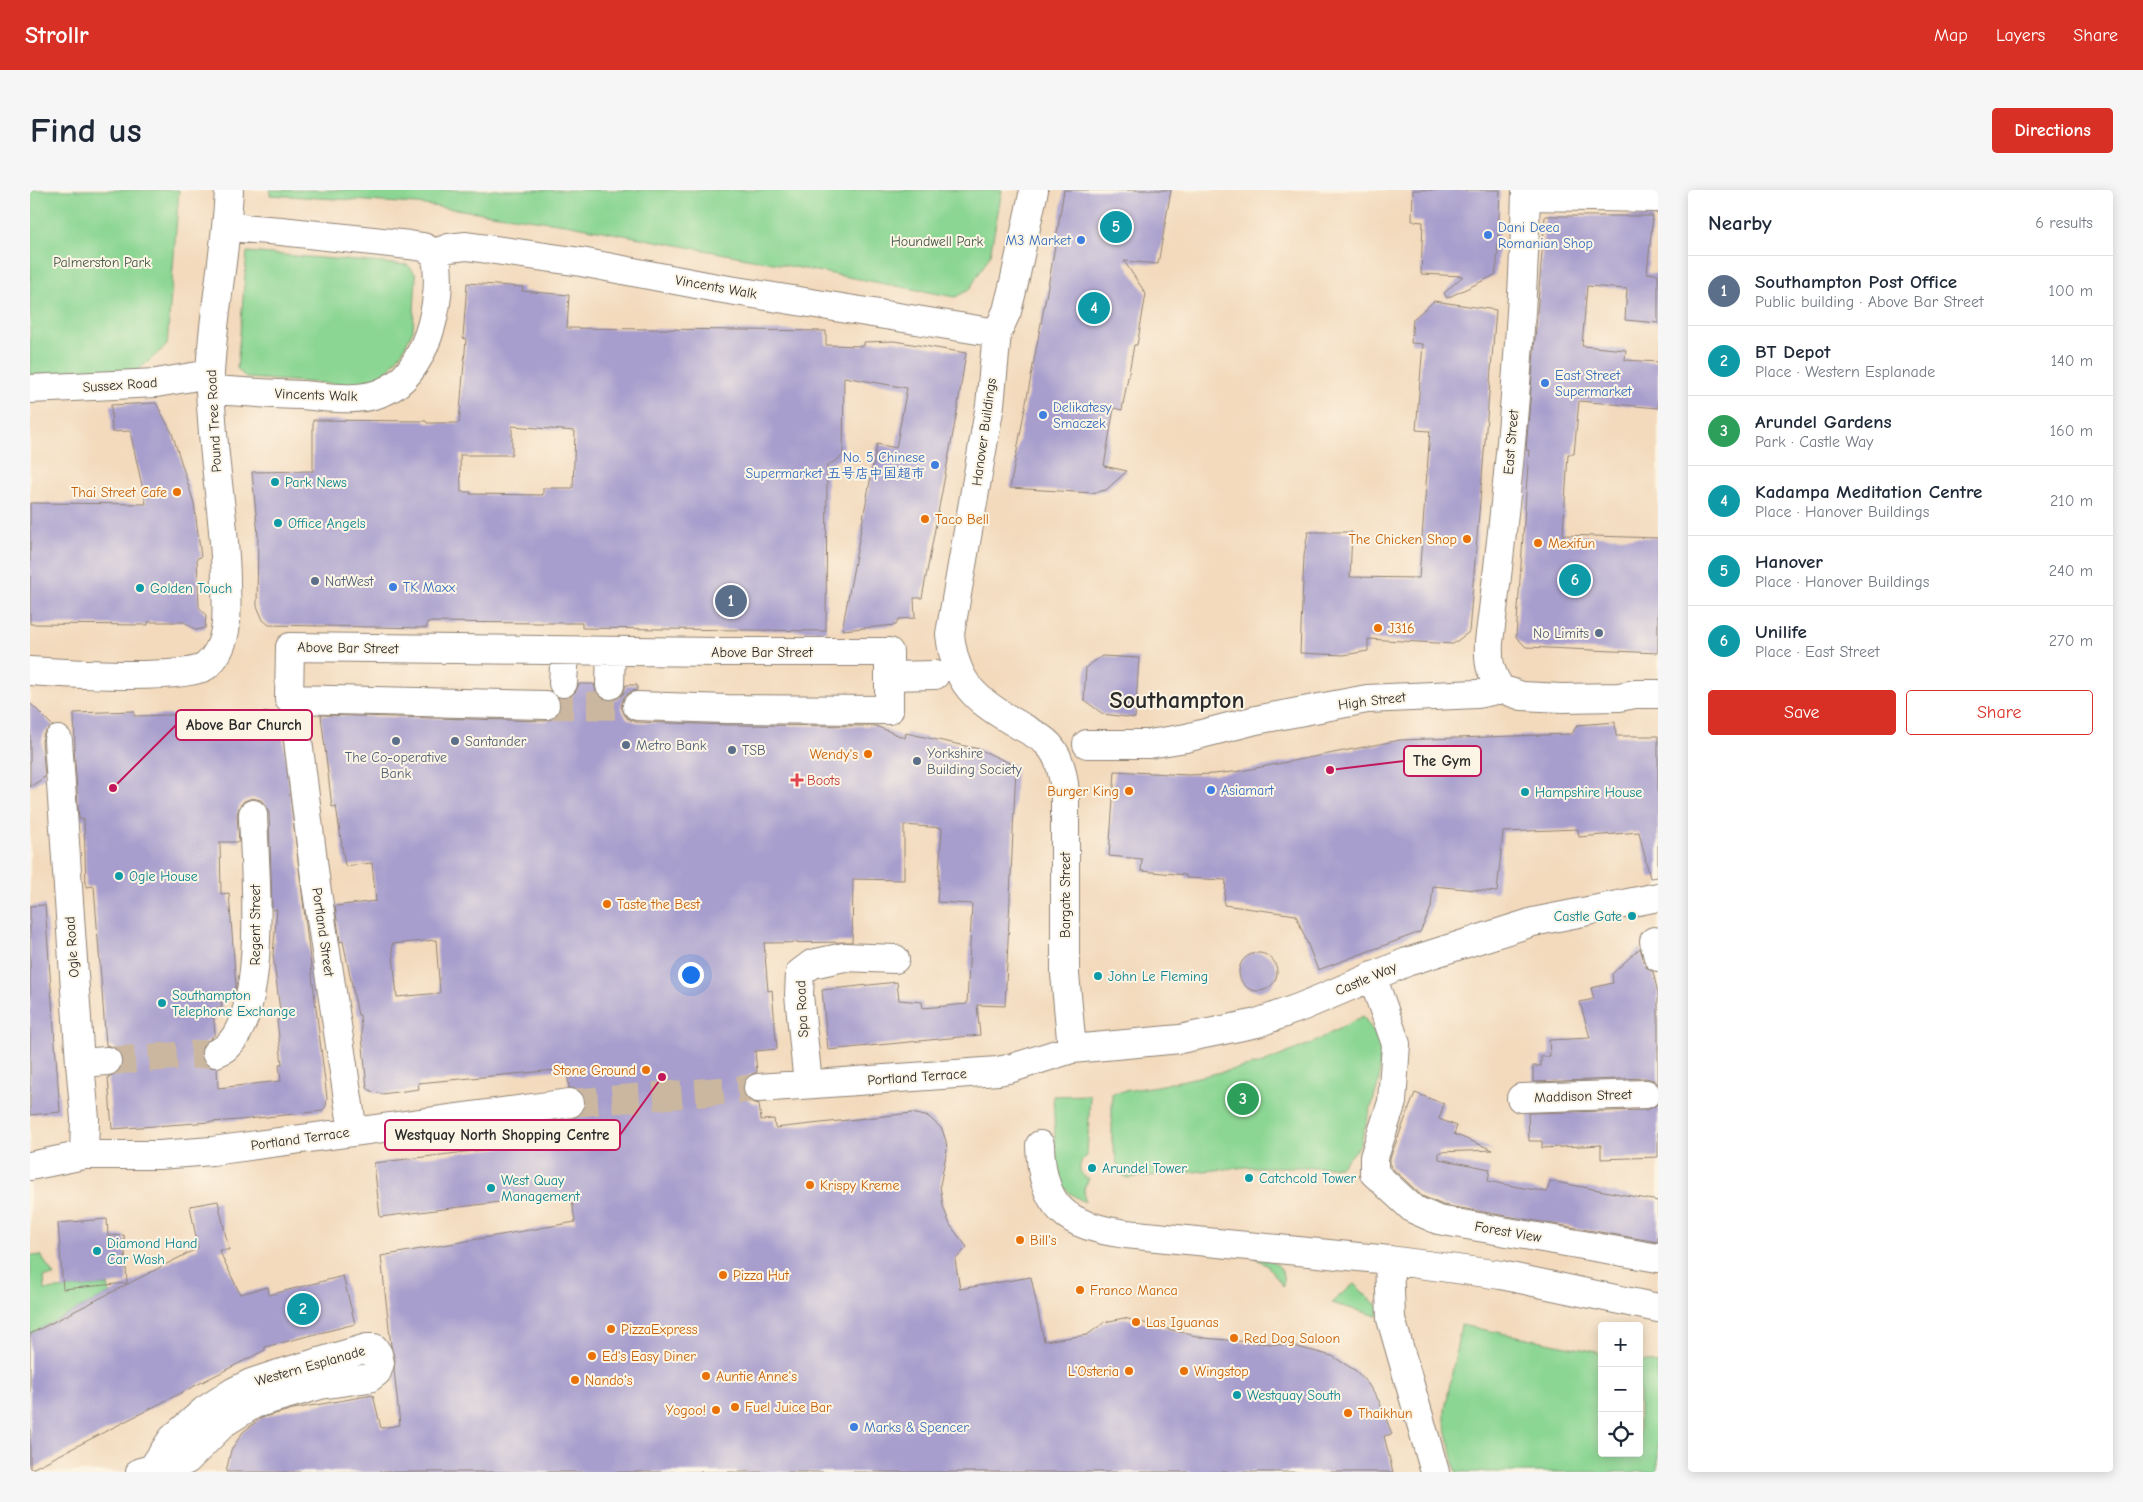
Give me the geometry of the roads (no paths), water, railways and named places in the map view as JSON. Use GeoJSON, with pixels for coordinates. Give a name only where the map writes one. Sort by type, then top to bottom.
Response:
{"type":"FeatureCollection","features":[{"type":"Feature","properties":{"kind":"street","name":"Pound Tree Road"},"geometry":{"type":"LineString","coordinates":[[30,671],[159,674],[192,672],[205,666],[218,651],[223,640],[227,619],[226,561],[214,453],[210,382],[227,226],[229,190]]}},
{"type":"Feature","properties":{"kind":"street","name":"Hanover Buildings"},"geometry":{"type":"LineString","coordinates":[[947,676],[954,660],[950,629],[988,415],[997,333],[1007,311],[1034,190]]}},
{"type":"Feature","properties":{"kind":"street"},"geometry":{"type":"LineString","coordinates":[[1526,193],[1658,198]]}},
{"type":"Feature","properties":{"kind":"street","name":"East Street"},"geometry":{"type":"LineString","coordinates":[[1501,689],[1492,676],[1488,662],[1510,462],[1524,273],[1526,193]]}},
{"type":"Feature","properties":{"kind":"street"},"geometry":{"type":"LineString","coordinates":[[227,226],[290,231],[409,245],[423,247],[435,253]]}},
{"type":"Feature","properties":{"kind":"street","name":"Vincents Walk"},"geometry":{"type":"LineString","coordinates":[[210,382],[344,398],[368,397],[384,392],[395,385],[415,365],[422,352],[433,321],[438,273],[435,253],[449,248],[466,246],[581,262],[717,288],[997,333]]}},
{"type":"Feature","properties":{"kind":"street","name":"Sussex Road"},"geometry":{"type":"LineString","coordinates":[[30,389],[210,382]]}},
{"type":"Feature","properties":{"kind":"street","name":"Above Bar Street"},"geometry":{"type":"LineString","coordinates":[[545,705],[289,699],[290,647],[611,652],[889,652],[888,710],[727,709],[637,706]]}},
{"type":"Feature","properties":{"kind":"street"},"geometry":{"type":"LineString","coordinates":[[563,684],[565,651]]}},
{"type":"Feature","properties":{"kind":"street"},"geometry":{"type":"LineString","coordinates":[[610,685],[611,652]]}},
{"type":"Feature","properties":{"kind":"street"},"geometry":{"type":"LineString","coordinates":[[889,676],[947,676]]}},
{"type":"Feature","properties":{"kind":"street","name":"Bargate Street"},"geometry":{"type":"LineString","coordinates":[[947,676],[1048,744],[1063,776],[1065,795],[1065,965],[1072,1048]]}},
{"type":"Feature","properties":{"kind":"street","name":"High Street"},"geometry":{"type":"LineString","coordinates":[[1087,744],[1148,744],[1186,738],[1256,720],[1367,700],[1477,694],[1501,689],[1522,696],[1562,698],[1658,694]]}},
{"type":"Feature","properties":{"kind":"street","name":"Portland Street"},"geometry":{"type":"LineString","coordinates":[[297,732],[316,885],[353,1132]]}},
{"type":"Feature","properties":{"kind":"street","name":"Ogle Road"},"geometry":{"type":"LineString","coordinates":[[58,740],[85,1119],[84,1155]]}},
{"type":"Feature","properties":{"kind":"street","name":"Regent Street"},"geometry":{"type":"LineString","coordinates":[[216,1053],[225,1050],[234,1040],[248,1008],[254,976],[257,938],[253,814]]}},
{"type":"Feature","properties":{"kind":"street","name":"Castle Way"},"geometry":{"type":"LineString","coordinates":[[1072,1048],[1180,1039],[1257,1022],[1302,1007],[1407,962],[1533,922],[1658,897]]}},
{"type":"Feature","properties":{"kind":"street","name":"Spa Road"},"geometry":{"type":"LineString","coordinates":[[808,1084],[799,995],[800,974],[812,964],[844,957],[895,959]]}},
{"type":"Feature","properties":{"kind":"street","name":"Forest View"},"geometry":{"type":"LineString","coordinates":[[1372,976],[1396,1044],[1392,1102],[1374,1157],[1374,1173],[1413,1209],[1438,1220],[1658,1258]]}},
{"type":"Feature","properties":{"kind":"street","name":"Portland Terrace"},"geometry":{"type":"LineString","coordinates":[[758,1088],[998,1070],[1012,1068],[1072,1048]]}},
{"type":"Feature","properties":{"kind":"street"},"geometry":{"type":"LineString","coordinates":[[80,1063],[107,1062]]}},
{"type":"Feature","properties":{"kind":"street","name":"Maddison Street"},"geometry":{"type":"LineString","coordinates":[[1521,1098],[1646,1094]]}},
{"type":"Feature","properties":{"kind":"street","name":"Portland Terrace"},"geometry":{"type":"LineString","coordinates":[[30,1166],[84,1155],[158,1155],[212,1151],[570,1103]]}},
{"type":"Feature","properties":{"kind":"street"},"geometry":{"type":"LineString","coordinates":[[1036,1157],[1050,1197],[1066,1215],[1090,1227],[1126,1234],[1389,1260],[1501,1275],[1658,1308]]}},
{"type":"Feature","properties":{"kind":"street"},"geometry":{"type":"LineString","coordinates":[[1389,1260],[1391,1319],[1435,1472]]}},
{"type":"Feature","properties":{"kind":"street","name":"Western Esplanade"},"geometry":{"type":"LineString","coordinates":[[367,1348],[374,1348],[378,1354],[380,1363],[377,1372],[369,1378],[320,1385],[254,1404],[225,1422],[187,1460],[167,1469],[148,1471],[172,1438],[205,1410],[251,1383],[367,1348]]}},
{"type":"Feature","properties":{"kind":"tunnel"},"geometry":{"type":"LineString","coordinates":[[545,705],[637,706]]}},
{"type":"Feature","properties":{"kind":"tunnel"},"geometry":{"type":"LineString","coordinates":[[107,1061],[216,1053]]}},
{"type":"Feature","properties":{"kind":"tunnel"},"geometry":{"type":"LineString","coordinates":[[570,1103],[758,1088]]}},
{"type":"Feature","properties":{"kind":"place","name":"Hanover"},"geometry":{"type":"Point","coordinates":[1116,227]}},
{"type":"Feature","properties":{"kind":"place","name":"Dani Deea Romanian Shop"},"geometry":{"type":"Point","coordinates":[1488,235]}},
{"type":"Feature","properties":{"kind":"place","name":"M3 Market"},"geometry":{"type":"Point","coordinates":[1081,240]}},
{"type":"Feature","properties":{"kind":"place","name":"Kadampa Meditation Centre"},"geometry":{"type":"Point","coordinates":[1094,308]}},
{"type":"Feature","properties":{"kind":"place","name":"East Street Supermarket"},"geometry":{"type":"Point","coordinates":[1545,383]}},
{"type":"Feature","properties":{"kind":"place","name":"Delikatesy Smaczek"},"geometry":{"type":"Point","coordinates":[1043,415]}},
{"type":"Feature","properties":{"kind":"place","name":"No. 5 Chinese Supermarket 五号店中国超市"},"geometry":{"type":"Point","coordinates":[935,465]}},
{"type":"Feature","properties":{"kind":"place","name":"Park News"},"geometry":{"type":"Point","coordinates":[275,482]}},
{"type":"Feature","properties":{"kind":"place","name":"Thai Street Cafe"},"geometry":{"type":"Point","coordinates":[177,492]}},
{"type":"Feature","properties":{"kind":"place","name":"Taco Bell"},"geometry":{"type":"Point","coordinates":[925,519]}},
{"type":"Feature","properties":{"kind":"place","name":"Office Angels"},"geometry":{"type":"Point","coordinates":[278,523]}},
{"type":"Feature","properties":{"kind":"place","name":"The Chicken Shop"},"geometry":{"type":"Point","coordinates":[1467,539]}},
{"type":"Feature","properties":{"kind":"place","name":"Mexifun"},"geometry":{"type":"Point","coordinates":[1538,543]}},
{"type":"Feature","properties":{"kind":"place","name":"Unilife"},"geometry":{"type":"Point","coordinates":[1575,580]}},
{"type":"Feature","properties":{"kind":"place","name":"NatWest"},"geometry":{"type":"Point","coordinates":[315,581]}},
{"type":"Feature","properties":{"kind":"place","name":"TK Maxx"},"geometry":{"type":"Point","coordinates":[393,587]}},
{"type":"Feature","properties":{"kind":"place","name":"Golden Touch"},"geometry":{"type":"Point","coordinates":[140,588]}},
{"type":"Feature","properties":{"kind":"place","name":"Southampton Post Office"},"geometry":{"type":"Point","coordinates":[731,601]}},
{"type":"Feature","properties":{"kind":"place","name":"J316"},"geometry":{"type":"Point","coordinates":[1378,628]}},
{"type":"Feature","properties":{"kind":"place","name":"No Limits"},"geometry":{"type":"Point","coordinates":[1599,633]}},
{"type":"Feature","properties":{"kind":"place","name":"The Co-operative Bank"},"geometry":{"type":"Point","coordinates":[396,741]}},
{"type":"Feature","properties":{"kind":"place","name":"Santander"},"geometry":{"type":"Point","coordinates":[455,741]}},
{"type":"Feature","properties":{"kind":"place","name":"Metro Bank"},"geometry":{"type":"Point","coordinates":[626,745]}},
{"type":"Feature","properties":{"kind":"place","name":"TSB"},"geometry":{"type":"Point","coordinates":[732,750]}},
{"type":"Feature","properties":{"kind":"place","name":"Wendy's"},"geometry":{"type":"Point","coordinates":[868,754]}},
{"type":"Feature","properties":{"kind":"place","name":"Yorkshire Building Society"},"geometry":{"type":"Point","coordinates":[917,761]}},
{"type":"Feature","properties":{"kind":"place","name":"The Gym"},"geometry":{"type":"Point","coordinates":[1330,770]}},
{"type":"Feature","properties":{"kind":"place","name":"Boots"},"geometry":{"type":"Point","coordinates":[797,780]}},
{"type":"Feature","properties":{"kind":"place","name":"Above Bar Church"},"geometry":{"type":"Point","coordinates":[113,788]}},
{"type":"Feature","properties":{"kind":"place","name":"Asiamart"},"geometry":{"type":"Point","coordinates":[1211,790]}},
{"type":"Feature","properties":{"kind":"place","name":"Burger King"},"geometry":{"type":"Point","coordinates":[1129,791]}},
{"type":"Feature","properties":{"kind":"place","name":"Hampshire House"},"geometry":{"type":"Point","coordinates":[1525,792]}},
{"type":"Feature","properties":{"kind":"place","name":"Ogle House"},"geometry":{"type":"Point","coordinates":[119,876]}},
{"type":"Feature","properties":{"kind":"place","name":"Taste the Best"},"geometry":{"type":"Point","coordinates":[607,904]}},
{"type":"Feature","properties":{"kind":"place","name":"Castle Gate"},"geometry":{"type":"Point","coordinates":[1632,916]}},
{"type":"Feature","properties":{"kind":"place","name":"John Le Fleming"},"geometry":{"type":"Point","coordinates":[1098,976]}},
{"type":"Feature","properties":{"kind":"place","name":"Southampton Telephone Exchange"},"geometry":{"type":"Point","coordinates":[162,1003]}},
{"type":"Feature","properties":{"kind":"place","name":"Stone Ground"},"geometry":{"type":"Point","coordinates":[646,1070]}},
{"type":"Feature","properties":{"kind":"place","name":"Westquay North Shopping Centre"},"geometry":{"type":"Point","coordinates":[662,1077]}},
{"type":"Feature","properties":{"kind":"place","name":"Arundel Gardens"},"geometry":{"type":"Point","coordinates":[1243,1099]}},
{"type":"Feature","properties":{"kind":"place","name":"Arundel Tower"},"geometry":{"type":"Point","coordinates":[1092,1168]}},
{"type":"Feature","properties":{"kind":"place","name":"Catchcold Tower"},"geometry":{"type":"Point","coordinates":[1249,1178]}},
{"type":"Feature","properties":{"kind":"place","name":"Krispy Kreme"},"geometry":{"type":"Point","coordinates":[810,1185]}},
{"type":"Feature","properties":{"kind":"place","name":"West Quay Management"},"geometry":{"type":"Point","coordinates":[491,1188]}},
{"type":"Feature","properties":{"kind":"place","name":"Bill's"},"geometry":{"type":"Point","coordinates":[1020,1240]}},
{"type":"Feature","properties":{"kind":"place","name":"Diamond Hand Car Wash"},"geometry":{"type":"Point","coordinates":[97,1251]}},
{"type":"Feature","properties":{"kind":"place","name":"Pizza Hut"},"geometry":{"type":"Point","coordinates":[723,1275]}},
{"type":"Feature","properties":{"kind":"place","name":"Franco Manca"},"geometry":{"type":"Point","coordinates":[1080,1290]}},
{"type":"Feature","properties":{"kind":"place","name":"BT Depot"},"geometry":{"type":"Point","coordinates":[303,1309]}},
{"type":"Feature","properties":{"kind":"place","name":"Las Iguanas"},"geometry":{"type":"Point","coordinates":[1136,1322]}},
{"type":"Feature","properties":{"kind":"place","name":"PizzaExpress"},"geometry":{"type":"Point","coordinates":[611,1329]}},
{"type":"Feature","properties":{"kind":"place","name":"Red Dog Saloon"},"geometry":{"type":"Point","coordinates":[1234,1338]}},
{"type":"Feature","properties":{"kind":"place","name":"Ed's Easy Diner"},"geometry":{"type":"Point","coordinates":[592,1356]}},
{"type":"Feature","properties":{"kind":"place","name":"L'Osteria"},"geometry":{"type":"Point","coordinates":[1129,1371]}},
{"type":"Feature","properties":{"kind":"place","name":"Wingstop"},"geometry":{"type":"Point","coordinates":[1184,1371]}},
{"type":"Feature","properties":{"kind":"place","name":"Auntie Anne's"},"geometry":{"type":"Point","coordinates":[706,1376]}},
{"type":"Feature","properties":{"kind":"place","name":"Nando's"},"geometry":{"type":"Point","coordinates":[575,1380]}},
{"type":"Feature","properties":{"kind":"place","name":"Westquay South"},"geometry":{"type":"Point","coordinates":[1237,1395]}},
{"type":"Feature","properties":{"kind":"place","name":"Fuel Juice Bar"},"geometry":{"type":"Point","coordinates":[735,1407]}},
{"type":"Feature","properties":{"kind":"place","name":"Yogoo!"},"geometry":{"type":"Point","coordinates":[716,1410]}},
{"type":"Feature","properties":{"kind":"place","name":"Thaikhun"},"geometry":{"type":"Point","coordinates":[1348,1413]}},
{"type":"Feature","properties":{"kind":"place","name":"Marks & Spencer"},"geometry":{"type":"Point","coordinates":[854,1427]}},
{"type":"Feature","properties":{"kind":"district","name":"Southampton"},"geometry":{"type":"Point","coordinates":[1177,700]}},
{"type":"Feature","properties":{"kind":"park label","name":"Houndwell Park"},"geometry":{"type":"Point","coordinates":[937,241]}},
{"type":"Feature","properties":{"kind":"park label","name":"Palmerston Park"},"geometry":{"type":"Point","coordinates":[102,262]}}]}
